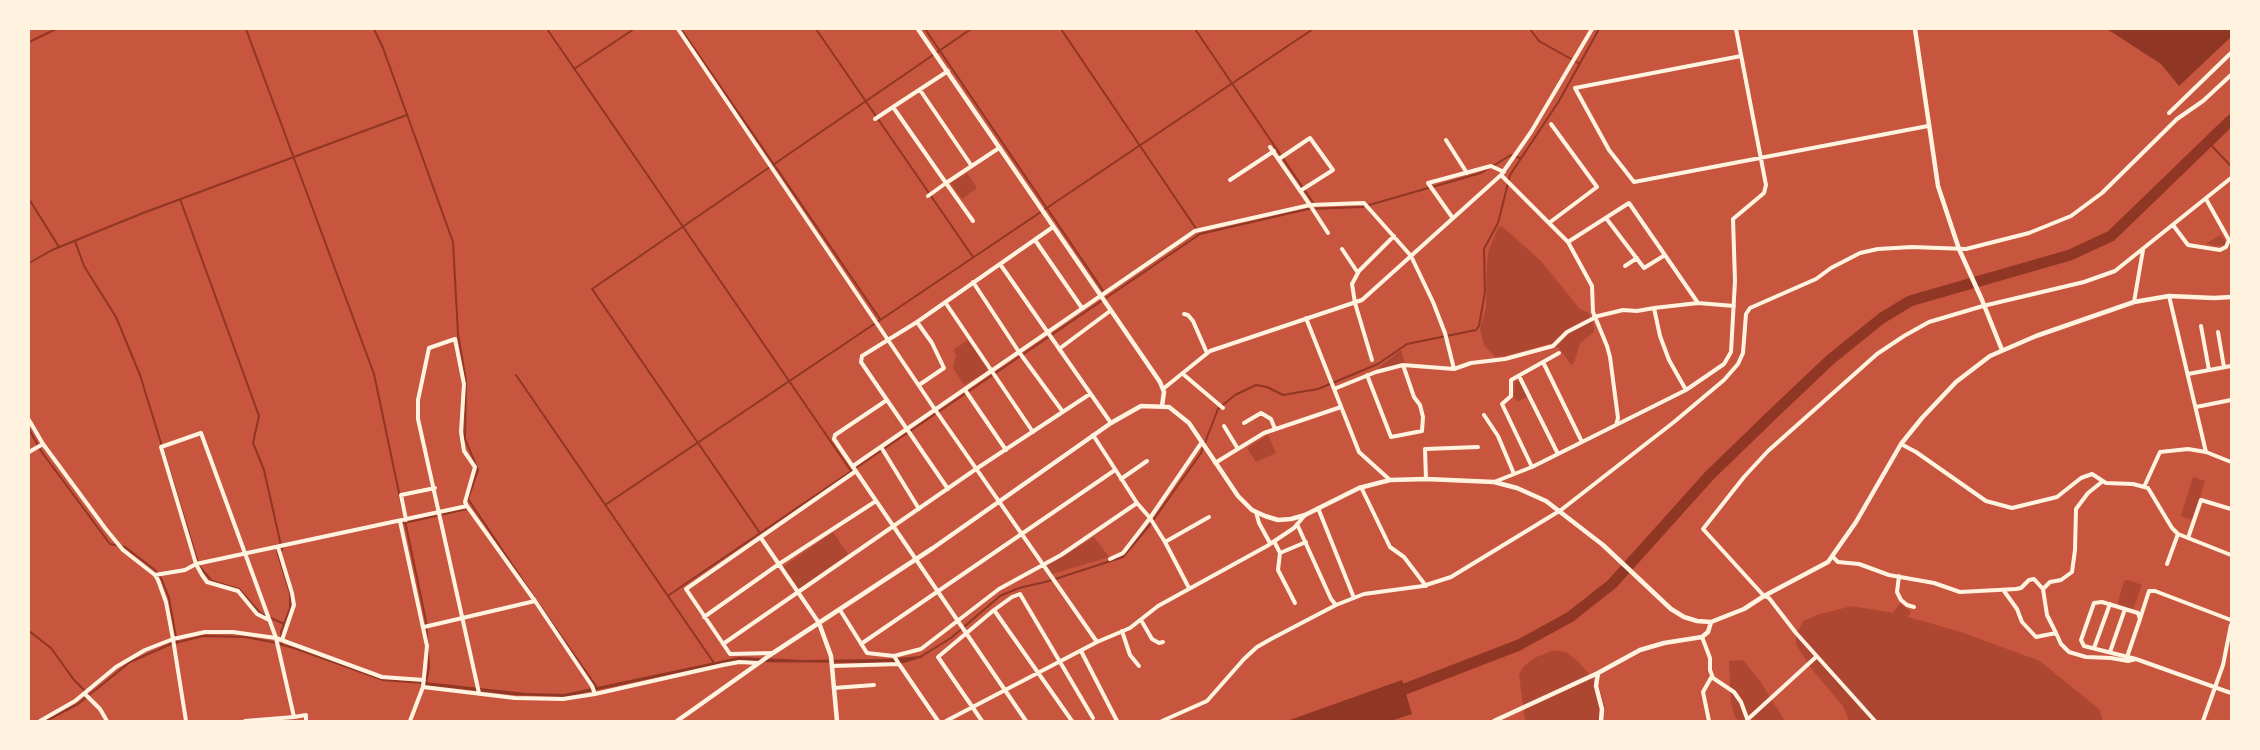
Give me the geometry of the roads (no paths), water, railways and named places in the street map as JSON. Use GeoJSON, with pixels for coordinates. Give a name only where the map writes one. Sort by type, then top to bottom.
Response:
{"type":"FeatureCollection","features":[{"type":"Feature","properties":{"kind":"street"},"geometry":{"type":"LineString","coordinates":[[678,29],[936,411],[1097,642]]}},
{"type":"Feature","properties":{"kind":"street"},"geometry":{"type":"LineString","coordinates":[[918,29],[1163,389],[1162,406]]}},
{"type":"Feature","properties":{"kind":"street"},"geometry":{"type":"LineString","coordinates":[[1163,389],[1207,353],[1362,300],[1502,173],[1532,132],[1592,29]]}},
{"type":"Feature","properties":{"kind":"street"},"geometry":{"type":"LineString","coordinates":[[1494,482],[1532,467],[1686,390],[1724,364],[1731,352],[1735,282],[1733,219],[1766,190],[1736,29]]}},
{"type":"Feature","properties":{"kind":"street"},"geometry":{"type":"LineString","coordinates":[[1915,29],[1938,186],[1959,249],[2002,350]]}},
{"type":"Feature","properties":{"kind":"street"},"geometry":{"type":"LineString","coordinates":[[2168,113],[2231,53]]}},
{"type":"Feature","properties":{"kind":"street"},"geometry":{"type":"LineString","coordinates":[[1741,56],[1574,88],[1609,150],[1634,182],[1928,126]]}},
{"type":"Feature","properties":{"kind":"street"},"geometry":{"type":"LineString","coordinates":[[875,119],[948,71]]}},
{"type":"Feature","properties":{"kind":"street"},"geometry":{"type":"LineString","coordinates":[[1162,721],[1206,701],[1257,647],[1336,605],[1374,592],[1426,586],[1451,577],[1561,510],[1674,422],[1724,380],[1738,364],[1743,353],[1746,314],[1750,308],[1816,279],[1831,268],[1860,253],[1878,249],[1912,247],[1966,249],[2048,226],[2084,208],[2177,119],[2203,101],[2231,75]]}},
{"type":"Feature","properties":{"kind":"street"},"geometry":{"type":"LineString","coordinates":[[920,90],[971,165]]}},
{"type":"Feature","properties":{"kind":"street"},"geometry":{"type":"LineString","coordinates":[[893,107],[973,221]]}},
{"type":"Feature","properties":{"kind":"street"},"geometry":{"type":"LineString","coordinates":[[1549,223],[1597,187],[1551,124]]}},
{"type":"Feature","properties":{"kind":"street"},"geometry":{"type":"LineString","coordinates":[[1279,159],[1310,138],[1333,170],[1300,191]]}},
{"type":"Feature","properties":{"kind":"street"},"geometry":{"type":"LineString","coordinates":[[1446,140],[1467,173]]}},
{"type":"Feature","properties":{"kind":"street"},"geometry":{"type":"LineString","coordinates":[[1270,147],[1328,233]]}},
{"type":"Feature","properties":{"kind":"street"},"geometry":{"type":"LineString","coordinates":[[928,196],[971,165],[999,148]]}},
{"type":"Feature","properties":{"kind":"street"},"geometry":{"type":"LineString","coordinates":[[1230,180],[1274,151]]}},
{"type":"Feature","properties":{"kind":"street"},"geometry":{"type":"LineString","coordinates":[[1452,217],[1428,183],[1491,166],[1502,173],[1568,242],[1592,286],[1594,317],[1610,357],[1618,418],[1616,425]]}},
{"type":"Feature","properties":{"kind":"street"},"geometry":{"type":"LineString","coordinates":[[1875,721],[1816,657],[1769,598],[1764,596],[1703,529],[1744,477],[1768,451],[1877,354],[1904,336],[1929,322],[1983,303],[2105,276],[2115,271],[2143,250],[2231,178]]}},
{"type":"Feature","properties":{"kind":"street"},"geometry":{"type":"LineString","coordinates":[[2173,225],[2188,245],[2220,250],[2226,247],[2229,240],[2206,199]]}},
{"type":"Feature","properties":{"kind":"street"},"geometry":{"type":"LineString","coordinates":[[1568,242],[1629,202],[1698,303]]}},
{"type":"Feature","properties":{"kind":"street"},"geometry":{"type":"LineString","coordinates":[[853,466],[936,411],[1195,231],[1310,205],[1364,203],[1394,236],[1411,256],[1433,302],[1445,333],[1454,369]]}},
{"type":"Feature","properties":{"kind":"street"},"geometry":{"type":"LineString","coordinates":[[1606,218],[1644,268],[1665,255]]}},
{"type":"Feature","properties":{"kind":"street"},"geometry":{"type":"LineString","coordinates":[[948,489],[861,362],[862,356],[917,322],[1054,227]]}},
{"type":"Feature","properties":{"kind":"street"},"geometry":{"type":"LineString","coordinates":[[1372,360],[1355,303],[1352,284],[1358,273],[1394,236]]}},
{"type":"Feature","properties":{"kind":"street"},"geometry":{"type":"LineString","coordinates":[[1035,240],[1082,308]]}},
{"type":"Feature","properties":{"kind":"street"},"geometry":{"type":"LineString","coordinates":[[1342,249],[1358,273]]}},
{"type":"Feature","properties":{"kind":"street"},"geometry":{"type":"LineString","coordinates":[[2134,302],[2143,250]]}},
{"type":"Feature","properties":{"kind":"street"},"geometry":{"type":"LineString","coordinates":[[1625,266],[1637,258]]}},
{"type":"Feature","properties":{"kind":"street"},"geometry":{"type":"LineString","coordinates":[[1000,264],[1111,423]]}},
{"type":"Feature","properties":{"kind":"street"},"geometry":{"type":"LineString","coordinates":[[973,282],[1063,412]]}},
{"type":"Feature","properties":{"kind":"street"},"geometry":{"type":"LineString","coordinates":[[2169,296],[2206,452]]}},
{"type":"Feature","properties":{"kind":"street"},"geometry":{"type":"LineString","coordinates":[[677,721],[773,653],[916,559],[1093,435],[1141,406],[1169,407],[1188,424],[1238,496],[1256,512],[1278,520],[1304,515],[1361,487],[1390,480],[1426,479],[1494,482],[1517,488],[1546,500],[1603,545],[1649,588],[1684,617],[1697,621],[1711,622],[1734,614],[1828,562],[1856,522],[1901,444],[1922,418],[1956,382],[1990,356],[2134,302],[2169,296],[2231,297]]}},
{"type":"Feature","properties":{"kind":"street"},"geometry":{"type":"LineString","coordinates":[[945,302],[1034,432]]}},
{"type":"Feature","properties":{"kind":"street"},"geometry":{"type":"LineString","coordinates":[[1334,389],[1367,375],[1403,365],[1454,369],[1471,363],[1505,359],[1553,346],[1567,332],[1594,317],[1623,310],[1637,311],[1698,303],[1734,306]]}},
{"type":"Feature","properties":{"kind":"street"},"geometry":{"type":"LineString","coordinates":[[1654,308],[1660,336],[1669,360],[1686,390]]}},
{"type":"Feature","properties":{"kind":"street"},"geometry":{"type":"LineString","coordinates":[[1059,349],[1110,311]]}},
{"type":"Feature","properties":{"kind":"street"},"geometry":{"type":"LineString","coordinates":[[1184,314],[1188,315],[1193,321],[1207,353]]}},
{"type":"Feature","properties":{"kind":"street"},"geometry":{"type":"LineString","coordinates":[[1306,318],[1359,452],[1390,480]]}},
{"type":"Feature","properties":{"kind":"street"},"geometry":{"type":"LineString","coordinates":[[917,322],[932,342],[944,368],[919,386]]}},
{"type":"Feature","properties":{"kind":"street"},"geometry":{"type":"LineString","coordinates":[[2201,326],[2209,370]]}},
{"type":"Feature","properties":{"kind":"street"},"geometry":{"type":"LineString","coordinates":[[2218,332],[2224,367]]}},
{"type":"Feature","properties":{"kind":"street"},"geometry":{"type":"LineString","coordinates":[[479,693],[435,488],[418,419],[418,400],[428,348],[455,339],[464,384],[461,432],[464,451],[475,467],[465,502],[535,601],[592,686],[595,694]]}},
{"type":"Feature","properties":{"kind":"street"},"geometry":{"type":"LineString","coordinates":[[1532,467],[1502,404],[1511,396],[1511,380],[1559,353]]}},
{"type":"Feature","properties":{"kind":"street"},"geometry":{"type":"LineString","coordinates":[[1543,362],[1582,442]]}},
{"type":"Feature","properties":{"kind":"street"},"geometry":{"type":"LineString","coordinates":[[1367,375],[1391,438],[1422,431],[1423,417],[1420,405],[1414,397],[1403,365]]}},
{"type":"Feature","properties":{"kind":"street"},"geometry":{"type":"LineString","coordinates":[[2188,374],[2231,366]]}},
{"type":"Feature","properties":{"kind":"street"},"geometry":{"type":"LineString","coordinates":[[1183,374],[1223,408]]}},
{"type":"Feature","properties":{"kind":"street"},"geometry":{"type":"LineString","coordinates":[[1519,376],[1558,454]]}},
{"type":"Feature","properties":{"kind":"street"},"geometry":{"type":"LineString","coordinates":[[965,390],[1006,450]]}},
{"type":"Feature","properties":{"kind":"street"},"geometry":{"type":"LineString","coordinates":[[723,644],[976,469],[1090,394]]}},
{"type":"Feature","properties":{"kind":"street"},"geometry":{"type":"LineString","coordinates":[[887,400],[835,435],[834,438],[1026,721]]}},
{"type":"Feature","properties":{"kind":"street"},"geometry":{"type":"LineString","coordinates":[[2196,407],[2231,400]]}},
{"type":"Feature","properties":{"kind":"street"},"geometry":{"type":"LineString","coordinates":[[1215,463],[1275,429],[1341,407]]}},
{"type":"Feature","properties":{"kind":"street"},"geometry":{"type":"LineString","coordinates":[[1244,422],[1261,413],[1271,419],[1275,429]]}},
{"type":"Feature","properties":{"kind":"street"},"geometry":{"type":"LineString","coordinates":[[1484,415],[1498,436],[1514,474]]}},
{"type":"Feature","properties":{"kind":"street"},"geometry":{"type":"LineString","coordinates":[[29,420],[43,444],[123,550],[155,575],[166,602],[186,721]]}},
{"type":"Feature","properties":{"kind":"street"},"geometry":{"type":"LineString","coordinates":[[1224,426],[1238,449]]}},
{"type":"Feature","properties":{"kind":"street"},"geometry":{"type":"LineString","coordinates":[[269,620],[257,614],[238,591],[207,582],[196,564],[161,447],[201,433],[276,638],[294,717]]}},
{"type":"Feature","properties":{"kind":"street"},"geometry":{"type":"LineString","coordinates":[[1093,435],[1136,503],[1150,518],[1165,542],[1188,588]]}},
{"type":"Feature","properties":{"kind":"street"},"geometry":{"type":"LineString","coordinates":[[1110,559],[1123,553],[1203,443]]}},
{"type":"Feature","properties":{"kind":"street"},"geometry":{"type":"LineString","coordinates":[[29,452],[43,444]]}},
{"type":"Feature","properties":{"kind":"street"},"geometry":{"type":"LineString","coordinates":[[1901,444],[1916,452],[1986,501],[2012,508],[2057,497],[2081,478],[2092,474],[2106,483],[2133,484],[2148,488],[2172,528],[2178,534],[2231,555]]}},
{"type":"Feature","properties":{"kind":"street"},"geometry":{"type":"LineString","coordinates":[[881,447],[919,509]]}},
{"type":"Feature","properties":{"kind":"street"},"geometry":{"type":"LineString","coordinates":[[1426,479],[1425,449],[1478,447]]}},
{"type":"Feature","properties":{"kind":"street"},"geometry":{"type":"LineString","coordinates":[[2144,487],[2160,452],[2188,449],[2206,452],[2231,462]]}},
{"type":"Feature","properties":{"kind":"street"},"geometry":{"type":"LineString","coordinates":[[1121,479],[1147,461]]}},
{"type":"Feature","properties":{"kind":"street"},"geometry":{"type":"LineString","coordinates":[[861,644],[1115,470]]}},
{"type":"Feature","properties":{"kind":"street"},"geometry":{"type":"LineString","coordinates":[[773,653],[730,654],[686,589],[856,471]]}},
{"type":"Feature","properties":{"kind":"street"},"geometry":{"type":"LineString","coordinates":[[2043,589],[2050,582],[2062,580],[2072,572],[2075,550],[2076,509],[2088,493],[2102,481]]}},
{"type":"Feature","properties":{"kind":"street"},"geometry":{"type":"LineString","coordinates":[[1361,487],[1390,547],[1404,557],[1426,586]]}},
{"type":"Feature","properties":{"kind":"street"},"geometry":{"type":"LineString","coordinates":[[406,520],[401,495],[435,488]]}},
{"type":"Feature","properties":{"kind":"street"},"geometry":{"type":"LineString","coordinates":[[2188,538],[2201,500],[2231,509]]}},
{"type":"Feature","properties":{"kind":"street"},"geometry":{"type":"LineString","coordinates":[[704,618],[779,564],[876,501]]}},
{"type":"Feature","properties":{"kind":"street"},"geometry":{"type":"LineString","coordinates":[[840,610],[867,653],[894,656],[921,649],[999,589],[1043,566],[1136,503]]}},
{"type":"Feature","properties":{"kind":"street"},"geometry":{"type":"LineString","coordinates":[[155,575],[184,570],[196,564],[467,506]]}},
{"type":"Feature","properties":{"kind":"street"},"geometry":{"type":"LineString","coordinates":[[1318,508],[1354,598]]}},
{"type":"Feature","properties":{"kind":"street"},"geometry":{"type":"LineString","coordinates":[[1256,512],[1259,523],[1280,554],[1278,570],[1295,604]]}},
{"type":"Feature","properties":{"kind":"street"},"geometry":{"type":"LineString","coordinates":[[946,721],[1097,642],[1122,631],[1188,588],[1272,542],[1296,524],[1304,515]]}},
{"type":"Feature","properties":{"kind":"street"},"geometry":{"type":"LineString","coordinates":[[1165,542],[1209,517]]}},
{"type":"Feature","properties":{"kind":"street"},"geometry":{"type":"LineString","coordinates":[[400,521],[427,646],[423,687],[410,721]]}},
{"type":"Feature","properties":{"kind":"street"},"geometry":{"type":"LineString","coordinates":[[1296,524],[1331,599],[1336,605]]}},
{"type":"Feature","properties":{"kind":"street"},"geometry":{"type":"LineString","coordinates":[[2167,564],[2178,534]]}},
{"type":"Feature","properties":{"kind":"street"},"geometry":{"type":"LineString","coordinates":[[760,538],[819,623],[833,666],[837,721]]}},
{"type":"Feature","properties":{"kind":"street"},"geometry":{"type":"LineString","coordinates":[[1280,554],[1306,542]]}},
{"type":"Feature","properties":{"kind":"street"},"geometry":{"type":"LineString","coordinates":[[278,547],[294,605],[282,640]]}},
{"type":"Feature","properties":{"kind":"street"},"geometry":{"type":"LineString","coordinates":[[1833,557],[1838,562],[1859,564],[1899,576],[1934,583],[1960,592],[1992,589],[2004,591],[2021,588],[2029,580],[2034,579],[2043,589],[2048,615],[2061,644],[2069,652],[2086,657],[2128,661],[2136,659]]}},
{"type":"Feature","properties":{"kind":"street"},"geometry":{"type":"LineString","coordinates":[[1899,576],[1897,592],[1901,600],[1907,605],[1914,607]]}},
{"type":"Feature","properties":{"kind":"street"},"geometry":{"type":"LineString","coordinates":[[2004,591],[2017,609],[2022,622],[2036,637],[2056,633]]}},
{"type":"Feature","properties":{"kind":"street"},"geometry":{"type":"LineString","coordinates":[[2127,657],[2149,591],[2155,591],[2231,620]]}},
{"type":"Feature","properties":{"kind":"street"},"geometry":{"type":"LineString","coordinates":[[982,721],[938,657],[994,610],[1012,597],[1020,594],[1061,661],[1092,718]]}},
{"type":"Feature","properties":{"kind":"street"},"geometry":{"type":"LineString","coordinates":[[424,627],[535,601]]}},
{"type":"Feature","properties":{"kind":"street"},"geometry":{"type":"LineString","coordinates":[[2140,618],[2138,613],[2102,602],[2094,603],[2081,640],[2084,646],[2136,659],[2231,693]]}},
{"type":"Feature","properties":{"kind":"street"},"geometry":{"type":"LineString","coordinates":[[2094,648],[2110,604]]}},
{"type":"Feature","properties":{"kind":"street"},"geometry":{"type":"LineString","coordinates":[[2110,652],[2125,609]]}},
{"type":"Feature","properties":{"kind":"street"},"geometry":{"type":"LineString","coordinates":[[994,610],[1072,721]]}},
{"type":"Feature","properties":{"kind":"street"},"geometry":{"type":"LineString","coordinates":[[1140,620],[1152,639],[1159,643],[1163,642]]}},
{"type":"Feature","properties":{"kind":"street"},"geometry":{"type":"LineString","coordinates":[[1494,721],[1598,673],[1640,650],[1702,637],[1708,632],[1711,622]]}},
{"type":"Feature","properties":{"kind":"street"},"geometry":{"type":"LineString","coordinates":[[2203,721],[2223,665],[2231,625]]}},
{"type":"Feature","properties":{"kind":"street"},"geometry":{"type":"LineString","coordinates":[[1122,631],[1130,655],[1139,666]]}},
{"type":"Feature","properties":{"kind":"street"},"geometry":{"type":"LineString","coordinates":[[40,721],[85,694],[116,667],[145,650],[173,639],[204,632],[233,632],[276,638],[382,677],[424,680]]}},
{"type":"Feature","properties":{"kind":"street"},"geometry":{"type":"LineString","coordinates":[[1702,637],[1710,658],[1712,676],[1734,692],[1741,702],[1748,721],[1816,657]]}},
{"type":"Feature","properties":{"kind":"street"},"geometry":{"type":"LineString","coordinates":[[1081,651],[1116,721]]}},
{"type":"Feature","properties":{"kind":"street"},"geometry":{"type":"LineString","coordinates":[[894,656],[938,721]]}},
{"type":"Feature","properties":{"kind":"street"},"geometry":{"type":"LineString","coordinates":[[423,687],[515,698],[562,699],[595,694],[723,664],[739,662],[760,664]]}},
{"type":"Feature","properties":{"kind":"street"},"geometry":{"type":"LineString","coordinates":[[833,666],[899,664]]}},
{"type":"Feature","properties":{"kind":"street"},"geometry":{"type":"LineString","coordinates":[[1598,673],[1596,686],[1602,709],[1601,721]]}},
{"type":"Feature","properties":{"kind":"street"},"geometry":{"type":"LineString","coordinates":[[1709,721],[1703,692],[1712,676]]}},
{"type":"Feature","properties":{"kind":"street"},"geometry":{"type":"LineString","coordinates":[[834,688],[874,685]]}},
{"type":"Feature","properties":{"kind":"street"},"geometry":{"type":"LineString","coordinates":[[85,694],[100,709],[107,721]]}},
{"type":"Feature","properties":{"kind":"street"},"geometry":{"type":"LineString","coordinates":[[245,721],[306,715],[306,721]]}},
{"type":"Feature","properties":{"kind":"waterway"},"geometry":{"type":"LineString","coordinates":[[29,42],[56,29]]}},
{"type":"Feature","properties":{"kind":"waterway"},"geometry":{"type":"LineString","coordinates":[[246,29],[374,374],[426,621],[429,667],[426,683]]}},
{"type":"Feature","properties":{"kind":"waterway"},"geometry":{"type":"LineString","coordinates":[[374,29],[383,48],[453,242],[458,334],[466,381],[465,439],[478,470],[468,499],[534,597]]}},
{"type":"Feature","properties":{"kind":"waterway"},"geometry":{"type":"LineString","coordinates":[[547,29],[851,471]]}},
{"type":"Feature","properties":{"kind":"waterway"},"geometry":{"type":"LineString","coordinates":[[574,69],[634,29]]}},
{"type":"Feature","properties":{"kind":"waterway"},"geometry":{"type":"LineString","coordinates":[[681,29],[880,319]]}},
{"type":"Feature","properties":{"kind":"waterway"},"geometry":{"type":"LineString","coordinates":[[816,29],[973,257]]}},
{"type":"Feature","properties":{"kind":"waterway"},"geometry":{"type":"LineString","coordinates":[[925,29],[1104,292]]}},
{"type":"Feature","properties":{"kind":"waterway"},"geometry":{"type":"LineString","coordinates":[[760,533],[592,289],[971,29]]}},
{"type":"Feature","properties":{"kind":"waterway"},"geometry":{"type":"LineString","coordinates":[[1061,29],[1197,230]]}},
{"type":"Feature","properties":{"kind":"waterway"},"geometry":{"type":"LineString","coordinates":[[1195,29],[1314,204]]}},
{"type":"Feature","properties":{"kind":"waterway"},"geometry":{"type":"LineString","coordinates":[[605,505],[1313,29]]}},
{"type":"Feature","properties":{"kind":"waterway"},"geometry":{"type":"LineString","coordinates":[[1530,29],[1539,41],[1580,64]]}},
{"type":"Feature","properties":{"kind":"waterway"},"geometry":{"type":"LineString","coordinates":[[920,657],[951,638],[1000,596],[1019,588],[1049,581],[1123,557],[1149,526],[1201,453],[1218,409],[1235,395],[1256,385],[1267,387],[1283,395],[1318,389],[1378,364],[1407,344],[1476,330],[1479,326],[1485,292],[1484,249],[1498,223],[1510,175],[1559,101],[1599,29]]}},
{"type":"Feature","properties":{"kind":"waterway"},"geometry":{"type":"LineString","coordinates":[[29,263],[52,250],[143,213],[407,115]]}},
{"type":"Feature","properties":{"kind":"waterway"},"geometry":{"type":"LineString","coordinates":[[1392,694],[1519,645],[1570,617],[1612,584],[1709,476],[1774,413],[1831,359],[1882,318],[1910,301],[2070,255],[2111,236],[2231,120]]}},
{"type":"Feature","properties":{"kind":"waterway"},"geometry":{"type":"LineString","coordinates":[[2209,143],[2231,166]]}},
{"type":"Feature","properties":{"kind":"waterway"},"geometry":{"type":"LineString","coordinates":[[669,595],[1200,234],[1308,209],[1362,207],[1481,173],[1511,155],[1520,158]]}},
{"type":"Feature","properties":{"kind":"waterway"},"geometry":{"type":"LineString","coordinates":[[29,199],[59,247]]}},
{"type":"Feature","properties":{"kind":"waterway"},"geometry":{"type":"LineString","coordinates":[[180,199],[259,416],[253,443],[264,470],[282,550],[277,551],[290,593],[290,608],[281,632],[282,645]]}},
{"type":"Feature","properties":{"kind":"waterway"},"geometry":{"type":"LineString","coordinates":[[75,241],[84,266],[116,317],[140,375],[199,566],[212,581],[239,589],[260,613],[284,624]]}},
{"type":"Feature","properties":{"kind":"waterway"},"geometry":{"type":"LineString","coordinates":[[516,375],[714,663]]}},
{"type":"Feature","properties":{"kind":"waterway"},"geometry":{"type":"LineString","coordinates":[[29,429],[41,451],[110,544],[125,547],[155,570],[161,578],[169,598],[177,643]]}},
{"type":"Feature","properties":{"kind":"waterway"},"geometry":{"type":"LineString","coordinates":[[404,523],[467,509]]}},
{"type":"Feature","properties":{"kind":"waterway"},"geometry":{"type":"LineString","coordinates":[[538,603],[598,689]]}},
{"type":"Feature","properties":{"kind":"waterway"},"geometry":{"type":"LineString","coordinates":[[29,631],[51,648],[74,680],[89,695]]}},
{"type":"Feature","properties":{"kind":"waterway"},"geometry":{"type":"LineString","coordinates":[[46,721],[78,704],[130,662],[171,644],[203,636],[245,637],[272,642],[383,680],[424,683]]}}]}
